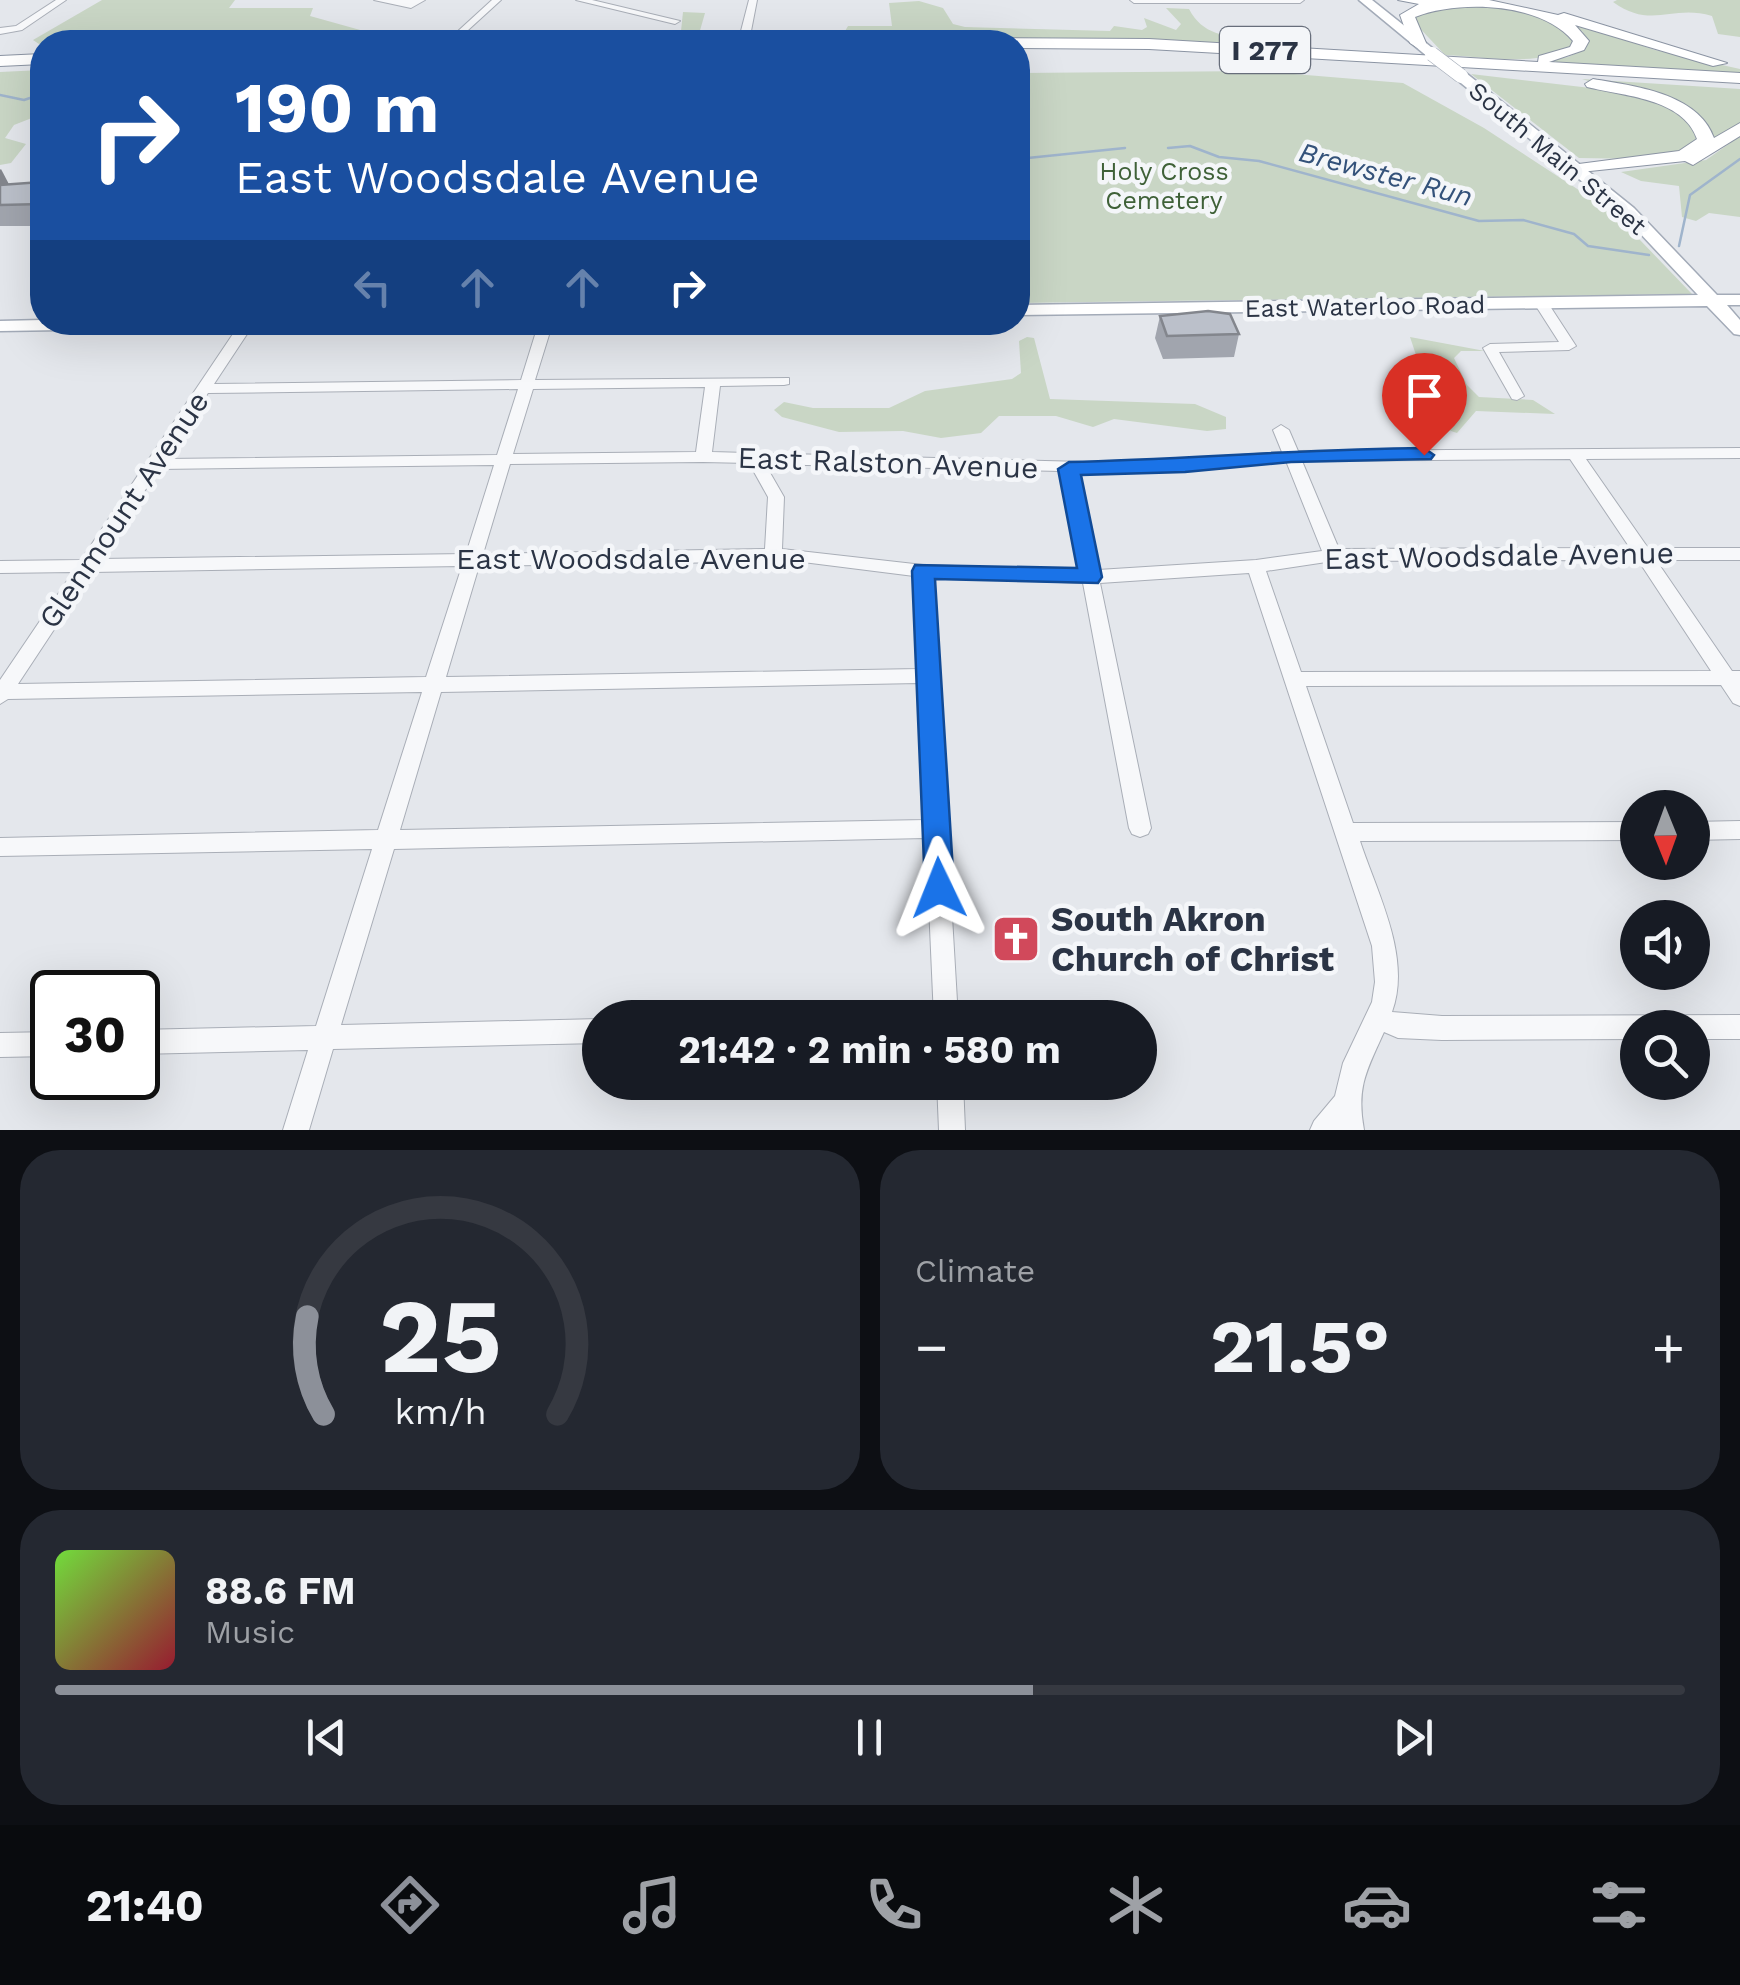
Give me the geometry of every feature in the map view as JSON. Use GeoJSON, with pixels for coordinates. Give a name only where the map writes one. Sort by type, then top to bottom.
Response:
{"type":"FeatureCollection","features":[{"type":"Feature","properties":{"kind":"highway"},"geometry":{"type":"LineString","coordinates":[[1404,0],[1534,11],[1568,24],[1581,40],[1576,50],[1557,57],[1465,69]]}},
{"type":"Feature","properties":{"kind":"highway"},"geometry":{"type":"LineString","coordinates":[[1488,0],[1532,7],[1660,49],[1740,67]]}},
{"type":"Feature","properties":{"kind":"highway"},"geometry":{"type":"LineString","coordinates":[[1418,43],[1407,15],[1419,6],[1442,1]]}},
{"type":"Feature","properties":{"kind":"highway","name":"I 277"},"geometry":{"type":"LineString","coordinates":[[1030,43],[1148,44],[1465,69],[1740,82]]}},
{"type":"Feature","properties":{"kind":"highway","name":"I 277"},"geometry":{"type":"LineString","coordinates":[[1030,49],[1740,82]]}},
{"type":"Feature","properties":{"kind":"highway"},"geometry":{"type":"LineString","coordinates":[[0,64],[30,63]]}},
{"type":"Feature","properties":{"kind":"highway"},"geometry":{"type":"LineString","coordinates":[[1497,70],[1645,95],[1686,112],[1706,135],[1699,149],[1683,156],[1577,170]]}},
{"type":"Feature","properties":{"kind":"highway"},"geometry":{"type":"LineString","coordinates":[[1577,170],[1687,162],[1710,152],[1740,128]]}},
{"type":"Feature","properties":{"kind":"main road","name":"South Main Street"},"geometry":{"type":"LineString","coordinates":[[1365,0],[1432,54],[1465,69],[1628,212],[1740,330]]}},
{"type":"Feature","properties":{"kind":"main road","name":"East Waterloo Road"},"geometry":{"type":"LineString","coordinates":[[1030,310],[1740,300]]}},
{"type":"Feature","properties":{"kind":"main road"},"geometry":{"type":"LineString","coordinates":[[0,326],[30,326]]}},
{"type":"Feature","properties":{"kind":"street"},"geometry":{"type":"LineString","coordinates":[[0,28],[28,22],[62,0]]}},
{"type":"Feature","properties":{"kind":"street"},"geometry":{"type":"LineString","coordinates":[[378,0],[411,5],[420,0]]}},
{"type":"Feature","properties":{"kind":"street"},"geometry":{"type":"LineString","coordinates":[[463,30],[497,0]]}},
{"type":"Feature","properties":{"kind":"street"},"geometry":{"type":"LineString","coordinates":[[580,0],[675,21]]}},
{"type":"Feature","properties":{"kind":"street"},"geometry":{"type":"LineString","coordinates":[[746,30],[752,0]]}},
{"type":"Feature","properties":{"kind":"street"},"geometry":{"type":"LineString","coordinates":[[1134,0],[1300,0]]}},
{"type":"Feature","properties":{"kind":"street"},"geometry":{"type":"LineString","coordinates":[[1517,396],[1490,348],[1564,348],[1570,344],[1541,303]]}},
{"type":"Feature","properties":{"kind":"street","name":"Glenmount Avenue"},"geometry":{"type":"LineString","coordinates":[[2,694],[240,335]]}},
{"type":"Feature","properties":{"kind":"street"},"geometry":{"type":"LineString","coordinates":[[296,1130],[542,335]]}},
{"type":"Feature","properties":{"kind":"street"},"geometry":{"type":"LineString","coordinates":[[204,390],[784,381]]}},
{"type":"Feature","properties":{"kind":"street"},"geometry":{"type":"LineString","coordinates":[[703,457],[713,383]]}},
{"type":"Feature","properties":{"kind":"street"},"geometry":{"type":"LineString","coordinates":[[1281,430],[1333,555]]}},
{"type":"Feature","properties":{"kind":"street","name":"East Ralston Avenue"},"geometry":{"type":"LineString","coordinates":[[155,464],[703,457],[1069,469],[1185,466],[1291,456],[1740,453]]}},
{"type":"Feature","properties":{"kind":"street"},"geometry":{"type":"LineString","coordinates":[[1575,454],[1733,678],[1740,698]]}},
{"type":"Feature","properties":{"kind":"street"},"geometry":{"type":"LineString","coordinates":[[754,458],[776,497],[773,554]]}},
{"type":"Feature","properties":{"kind":"street"},"geometry":{"type":"LineString","coordinates":[[1069,469],[1140,828]]}},
{"type":"Feature","properties":{"kind":"street","name":"East Woodsdale Avenue"},"geometry":{"type":"LineString","coordinates":[[0,567],[773,554],[923,571],[1090,577],[1256,566],[1333,555],[1740,554]]}},
{"type":"Feature","properties":{"kind":"street"},"geometry":{"type":"LineString","coordinates":[[1256,566],[1384,946],[1385,999],[1353,1061],[1347,1118],[1322,1130]]}},
{"type":"Feature","properties":{"kind":"street"},"geometry":{"type":"LineString","coordinates":[[923,571],[945,1000]]}},
{"type":"Feature","properties":{"kind":"street"},"geometry":{"type":"LineString","coordinates":[[2,694],[928,676]]}},
{"type":"Feature","properties":{"kind":"street"},"geometry":{"type":"LineString","coordinates":[[1294,678],[1733,678]]}},
{"type":"Feature","properties":{"kind":"street"},"geometry":{"type":"LineString","coordinates":[[0,847],[937,829]]}},
{"type":"Feature","properties":{"kind":"street"},"geometry":{"type":"LineString","coordinates":[[1710,830],[1740,830]]}},
{"type":"Feature","properties":{"kind":"street"},"geometry":{"type":"LineString","coordinates":[[1348,832],[1620,831]]}},
{"type":"Feature","properties":{"kind":"street"},"geometry":{"type":"LineString","coordinates":[[1377,1018],[1398,1026],[1442,1028],[1740,1027]]}},
{"type":"Feature","properties":{"kind":"street"},"geometry":{"type":"LineString","coordinates":[[160,1041],[582,1031]]}},
{"type":"Feature","properties":{"kind":"street"},"geometry":{"type":"LineString","coordinates":[[0,1045],[30,1044]]}},
{"type":"Feature","properties":{"kind":"street"},"geometry":{"type":"LineString","coordinates":[[951,1100],[952,1130]]}},
{"type":"Feature","properties":{"kind":"green space"},"geometry":{"type":"Polygon","coordinates":[[[102,0],[235,0],[229,8],[313,8],[310,16],[360,30],[50,30],[102,0]]]}},
{"type":"Feature","properties":{"kind":"green space"},"geometry":{"type":"Polygon","coordinates":[[[1740,0],[1740,37],[1718,34],[1712,16],[1639,14],[1613,2],[1740,0]]]}},
{"type":"Feature","properties":{"kind":"green space"},"geometry":{"type":"Polygon","coordinates":[[[919,1],[943,8],[953,24],[965,27],[1110,31],[1114,26],[1142,30],[1147,27],[1144,18],[1176,30],[1181,24],[1166,8],[1189,9],[1211,31],[1224,35],[1303,40],[1297,45],[1030,38],[1030,30],[846,30],[848,26],[892,26],[889,3],[919,1]]]}},
{"type":"Feature","properties":{"kind":"green space"},"geometry":{"type":"Polygon","coordinates":[[[1486,4],[1541,14],[1576,38],[1572,49],[1526,59],[1445,55],[1413,21],[1412,14],[1486,4]]]}},
{"type":"Feature","properties":{"kind":"green space"},"geometry":{"type":"Polygon","coordinates":[[[683,12],[705,13],[700,30],[681,30],[683,12]]]}},
{"type":"Feature","properties":{"kind":"green space"},"geometry":{"type":"Polygon","coordinates":[[[1560,18],[1655,50],[1740,69],[1740,75],[1532,63],[1568,57],[1583,50],[1583,32],[1560,18]]]}},
{"type":"Feature","properties":{"kind":"green space"},"geometry":{"type":"Polygon","coordinates":[[[30,71],[30,119],[14,125],[5,138],[26,144],[11,163],[0,165],[0,72],[30,71]]]}},
{"type":"Feature","properties":{"kind":"green space","name":"Holy Cross Cemetery"},"geometry":{"type":"Polygon","coordinates":[[[1258,71],[1403,83],[1484,128],[1614,213],[1692,294],[1030,303],[1030,73],[1258,71]]]}},
{"type":"Feature","properties":{"kind":"green space"},"geometry":{"type":"Polygon","coordinates":[[[1471,74],[1625,92],[1678,110],[1701,138],[1690,150],[1639,159],[1579,158],[1471,74]]]}},
{"type":"Feature","properties":{"kind":"green space"},"geometry":{"type":"Polygon","coordinates":[[[1582,79],[1740,89],[1740,124],[1712,140],[1707,125],[1678,105],[1582,79]]]}},
{"type":"Feature","properties":{"kind":"green space"},"geometry":{"type":"Polygon","coordinates":[[[1740,136],[1740,217],[1709,213],[1696,221],[1682,217],[1679,186],[1641,181],[1621,172],[1706,160],[1740,136]]]}},
{"type":"Feature","properties":{"kind":"green space"},"geometry":{"type":"Polygon","coordinates":[[[1410,337],[1485,351],[1461,351],[1454,358],[1467,385],[1479,397],[1533,400],[1555,414],[1476,411],[1457,433],[1444,427],[1430,412],[1424,362],[1418,361],[1410,337]]]}},
{"type":"Feature","properties":{"kind":"green space"},"geometry":{"type":"Polygon","coordinates":[[[1034,338],[1050,399],[1195,404],[1226,417],[1226,429],[1207,431],[1114,419],[1093,427],[1056,416],[999,416],[981,433],[941,438],[903,431],[839,432],[782,417],[774,410],[784,402],[813,408],[889,408],[925,391],[1012,379],[1021,373],[1019,341],[1034,338]]]}},
{"type":"Feature","properties":{"kind":"building"},"geometry":{"type":"Polygon","coordinates":[[[30,183],[30,204],[0,205],[0,185],[30,183]]]}},
{"type":"Feature","properties":{"kind":"building"},"geometry":{"type":"Polygon","coordinates":[[[1208,311],[1230,314],[1239,334],[1167,336],[1160,316],[1208,311]]]}},
{"type":"Feature","properties":{"kind":"waterway","name":"Brewster Run"},"geometry":{"type":"LineString","coordinates":[[0,95],[30,98]]}},
{"type":"Feature","properties":{"kind":"waterway","name":"Brewster Run"},"geometry":{"type":"LineString","coordinates":[[1168,148],[1190,146],[1219,157],[1259,161],[1479,221],[1523,220],[1574,234],[1588,246],[1649,255]]}},
{"type":"Feature","properties":{"kind":"waterway","name":"Brewster Run"},"geometry":{"type":"LineString","coordinates":[[1030,158],[1125,148]]}},
{"type":"Feature","properties":{"kind":"waterway","name":"Brewster Run"},"geometry":{"type":"LineString","coordinates":[[1679,246],[1690,195],[1740,159]]}},
{"type":"Feature","properties":{"kind":"place","name":"South Akron Church of Christ"},"geometry":{"type":"Point","coordinates":[1016,939]}},
{"type":"Feature","properties":{"kind":"route"},"geometry":{"type":"LineString","coordinates":[[939,888],[923,571],[1090,577],[1069,469],[1185,466],[1291,456],[1424,455]]}}]}
